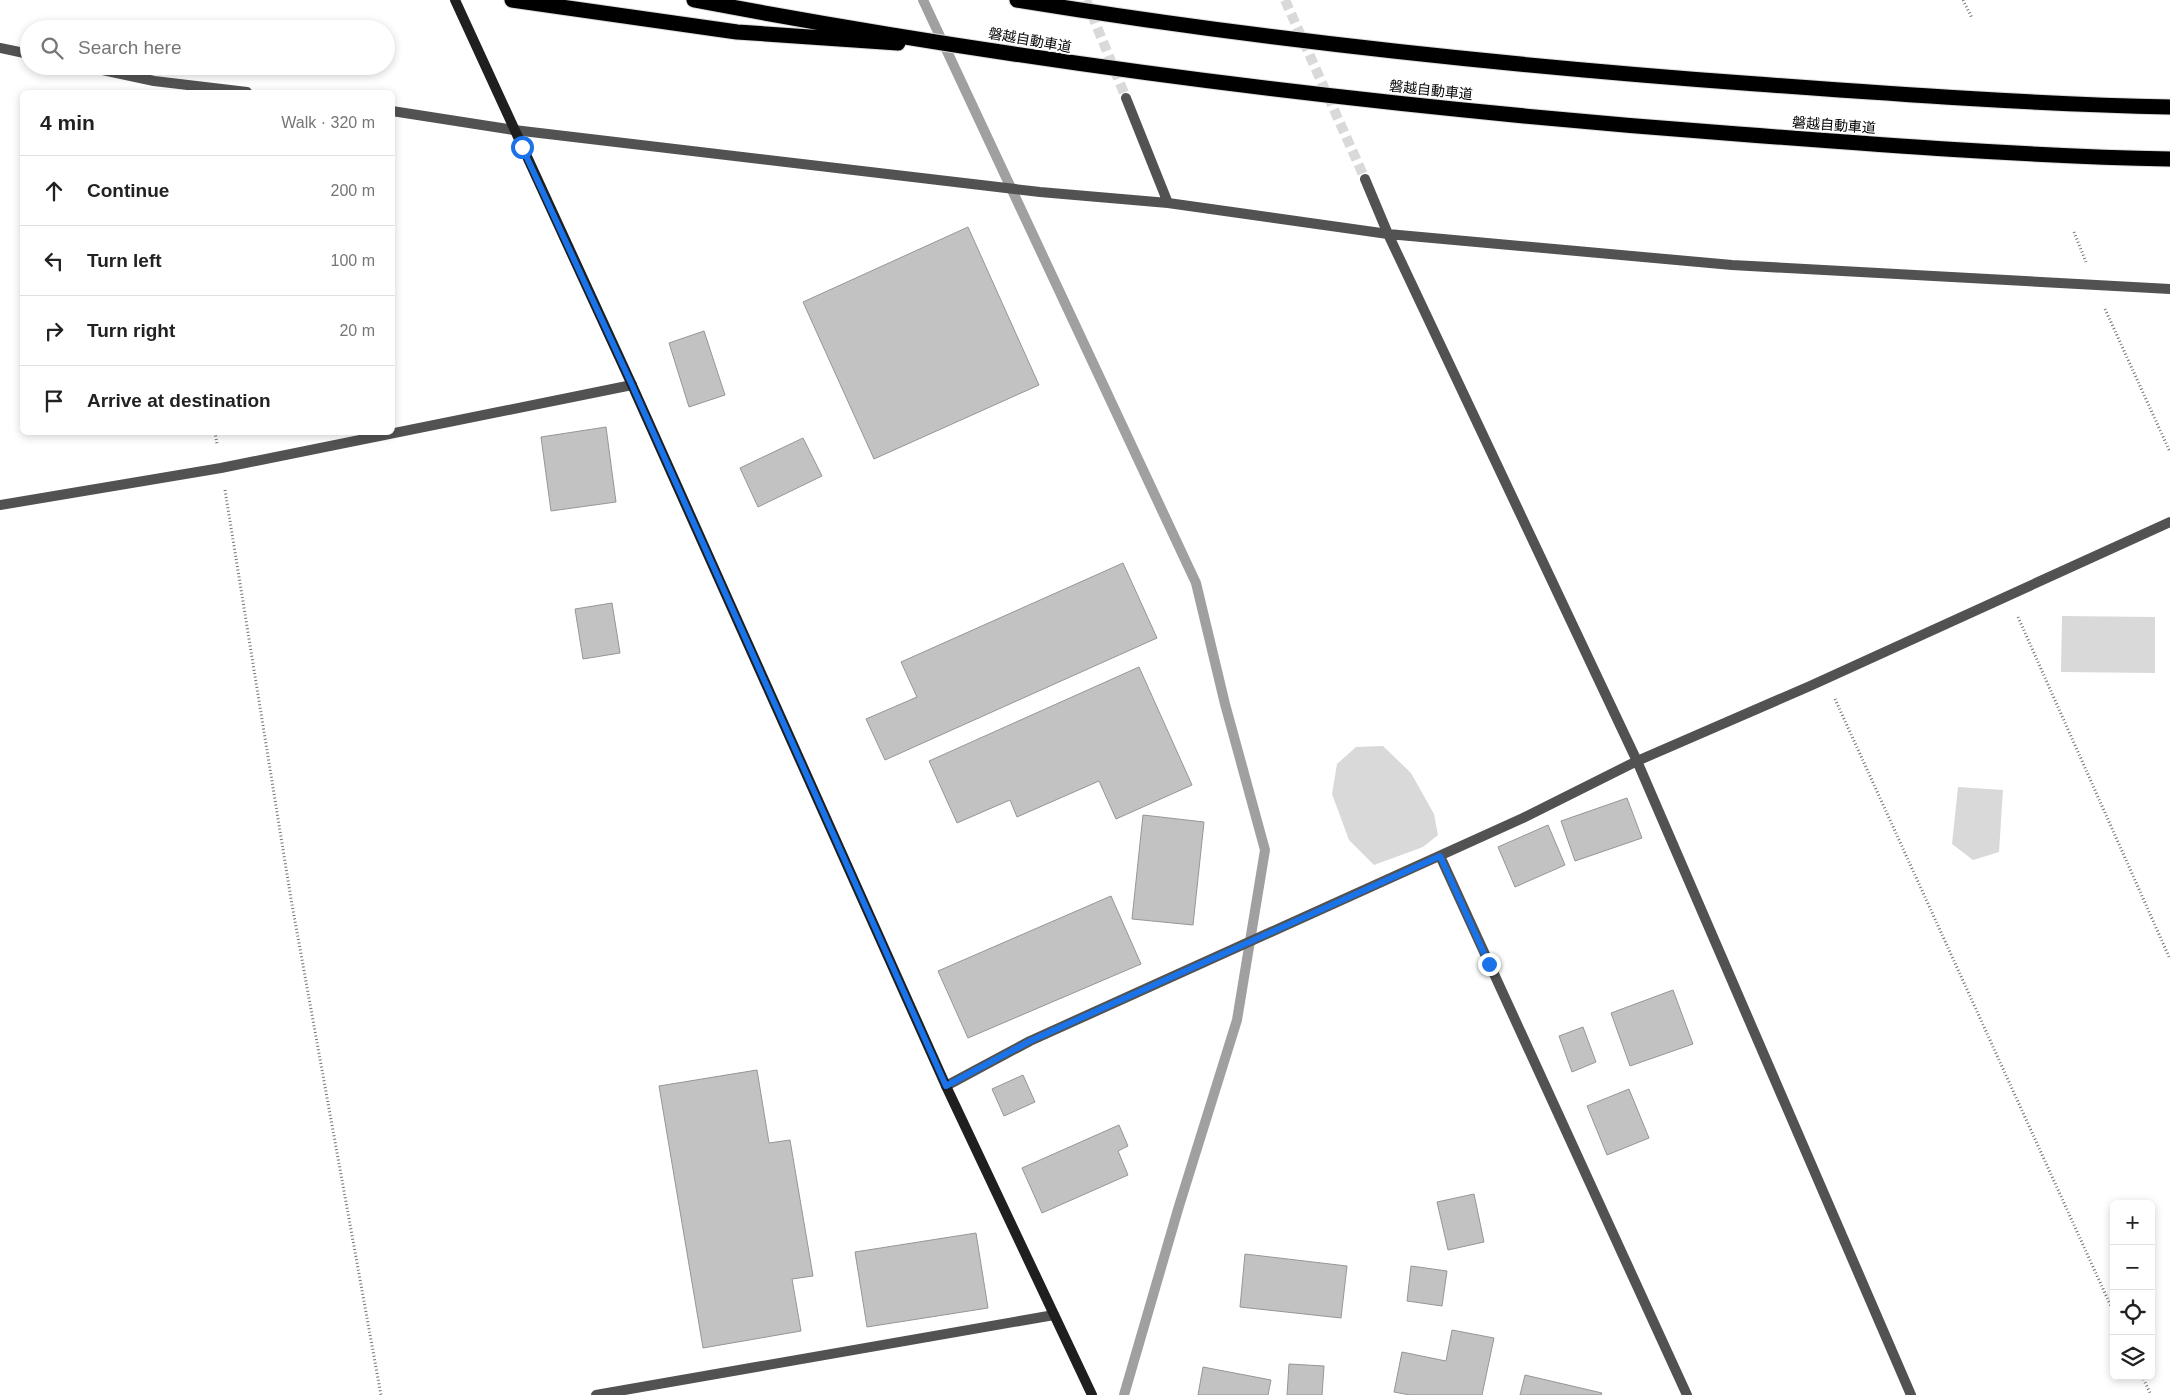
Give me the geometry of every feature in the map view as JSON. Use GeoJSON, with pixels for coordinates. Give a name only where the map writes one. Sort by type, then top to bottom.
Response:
{"type":"FeatureCollection","features":[{"type":"Feature","properties":{"kind":"highway"},"geometry":{"type":"LineString","coordinates":[[512,0],[737,32],[990,50]]}},
{"type":"Feature","properties":{"kind":"highway","name":"磐越自動車道"},"geometry":{"type":"LineString","coordinates":[[694,0],[1094,67],[1380,102],[1624,126],[1912,147],[2170,159]]}},
{"type":"Feature","properties":{"kind":"highway"},"geometry":{"type":"LineString","coordinates":[[1018,0],[1072,9],[1379,50],[1622,74],[1915,95],[2170,107]]}},
{"type":"Feature","properties":{"kind":"highway"},"geometry":{"type":"LineString","coordinates":[[1036,0],[1072,9]]}},
{"type":"Feature","properties":{"kind":"street"},"geometry":{"type":"LineString","coordinates":[[455,0],[632,385],[946,1086],[1090,1390]]}},
{"type":"Feature","properties":{"kind":"street"},"geometry":{"type":"LineString","coordinates":[[0,48],[20,52]]}},
{"type":"Feature","properties":{"kind":"street"},"geometry":{"type":"LineString","coordinates":[[126,75],[154,81],[229,90]]}},
{"type":"Feature","properties":{"kind":"street"},"geometry":{"type":"LineString","coordinates":[[1126,98],[1168,204]]}},
{"type":"Feature","properties":{"kind":"street"},"geometry":{"type":"LineString","coordinates":[[395,111],[514,130],[1040,192],[1168,204],[1388,234],[1732,265],[2170,289]]}},
{"type":"Feature","properties":{"kind":"street"},"geometry":{"type":"LineString","coordinates":[[1365,179],[1388,234],[1637,761],[1911,1395]]}},
{"type":"Feature","properties":{"kind":"street"},"geometry":{"type":"LineString","coordinates":[[395,433],[632,385]]}},
{"type":"Feature","properties":{"kind":"street"},"geometry":{"type":"LineString","coordinates":[[0,505],[221,468],[384,435]]}},
{"type":"Feature","properties":{"kind":"street"},"geometry":{"type":"LineString","coordinates":[[946,1086],[1030,1041],[1523,818],[1637,761],[1826,678],[2170,522]]}},
{"type":"Feature","properties":{"kind":"street"},"geometry":{"type":"LineString","coordinates":[[1440,856],[1687,1395]]}},
{"type":"Feature","properties":{"kind":"street"},"geometry":{"type":"LineString","coordinates":[[596,1395],[1054,1316]]}},
{"type":"Feature","properties":{"kind":"path"},"geometry":{"type":"LineString","coordinates":[[1963,0],[1972,18]]}},
{"type":"Feature","properties":{"kind":"path"},"geometry":{"type":"LineString","coordinates":[[2074,232],[2095,286],[2170,452]]}},
{"type":"Feature","properties":{"kind":"path"},"geometry":{"type":"LineString","coordinates":[[221,468],[291,899],[381,1395]]}},
{"type":"Feature","properties":{"kind":"path"},"geometry":{"type":"LineString","coordinates":[[2008,596],[2170,959]]}},
{"type":"Feature","properties":{"kind":"path"},"geometry":{"type":"LineString","coordinates":[[1826,678],[2110,1304]]}},
{"type":"Feature","properties":{"kind":"path"},"geometry":{"type":"LineString","coordinates":[[2144,1380],[2151,1395]]}},
{"type":"Feature","properties":{"kind":"shaded area"},"geometry":{"type":"Polygon","coordinates":[[[2062,616],[2155,617],[2155,673],[2061,672],[2062,616]]]}},
{"type":"Feature","properties":{"kind":"shaded area"},"geometry":{"type":"Polygon","coordinates":[[[1383,746],[1411,773],[1434,814],[1438,835],[1423,847],[1374,865],[1349,840],[1332,794],[1337,764],[1356,747],[1383,746]]]}},
{"type":"Feature","properties":{"kind":"shaded area"},"geometry":{"type":"Polygon","coordinates":[[[1958,787],[2003,790],[1999,852],[1973,860],[1952,844],[1958,787]]]}},
{"type":"Feature","properties":{"kind":"building"},"geometry":{"type":"Polygon","coordinates":[[[968,227],[1039,385],[874,459],[803,302],[968,227]]]}},
{"type":"Feature","properties":{"kind":"building"},"geometry":{"type":"Polygon","coordinates":[[[704,331],[725,395],[689,407],[669,343],[704,331]]]}},
{"type":"Feature","properties":{"kind":"building"},"geometry":{"type":"Polygon","coordinates":[[[606,427],[616,502],[551,511],[541,437],[606,427]]]}},
{"type":"Feature","properties":{"kind":"building"},"geometry":{"type":"Polygon","coordinates":[[[803,438],[822,476],[758,507],[740,468],[803,438]]]}},
{"type":"Feature","properties":{"kind":"building"},"geometry":{"type":"Polygon","coordinates":[[[1123,563],[1157,638],[885,760],[866,719],[917,697],[901,662],[1123,563]]]}},
{"type":"Feature","properties":{"kind":"building"},"geometry":{"type":"Polygon","coordinates":[[[612,603],[620,653],[583,659],[575,609],[612,603]]]}},
{"type":"Feature","properties":{"kind":"building"},"geometry":{"type":"Polygon","coordinates":[[[1139,667],[1192,785],[1116,819],[1099,781],[1017,817],[1010,800],[957,823],[929,761],[1139,667]]]}},
{"type":"Feature","properties":{"kind":"building"},"geometry":{"type":"Polygon","coordinates":[[[1627,798],[1642,838],[1575,861],[1561,821],[1627,798]]]}},
{"type":"Feature","properties":{"kind":"building"},"geometry":{"type":"Polygon","coordinates":[[[1143,815],[1204,822],[1193,925],[1132,919],[1143,815]]]}},
{"type":"Feature","properties":{"kind":"building"},"geometry":{"type":"Polygon","coordinates":[[[1548,825],[1565,865],[1515,887],[1498,847],[1548,825]]]}},
{"type":"Feature","properties":{"kind":"building"},"geometry":{"type":"Polygon","coordinates":[[[1111,896],[1141,964],[968,1038],[938,971],[1111,896]]]}},
{"type":"Feature","properties":{"kind":"building"},"geometry":{"type":"Polygon","coordinates":[[[1673,990],[1693,1044],[1630,1066],[1611,1013],[1673,990]]]}},
{"type":"Feature","properties":{"kind":"building"},"geometry":{"type":"Polygon","coordinates":[[[1583,1027],[1596,1062],[1572,1072],[1559,1036],[1583,1027]]]}},
{"type":"Feature","properties":{"kind":"building"},"geometry":{"type":"Polygon","coordinates":[[[757,1070],[769,1143],[790,1140],[813,1276],[792,1279],[801,1331],[703,1348],[659,1086],[757,1070]]]}},
{"type":"Feature","properties":{"kind":"building"},"geometry":{"type":"Polygon","coordinates":[[[1023,1075],[1035,1102],[1004,1116],[992,1089],[1023,1075]]]}},
{"type":"Feature","properties":{"kind":"building"},"geometry":{"type":"Polygon","coordinates":[[[1629,1089],[1649,1138],[1607,1155],[1587,1106],[1629,1089]]]}},
{"type":"Feature","properties":{"kind":"building"},"geometry":{"type":"Polygon","coordinates":[[[1119,1125],[1128,1146],[1118,1151],[1128,1175],[1042,1213],[1022,1168],[1119,1125]]]}},
{"type":"Feature","properties":{"kind":"building"},"geometry":{"type":"Polygon","coordinates":[[[1474,1194],[1484,1242],[1448,1250],[1437,1202],[1474,1194]]]}},
{"type":"Feature","properties":{"kind":"building"},"geometry":{"type":"Polygon","coordinates":[[[976,1233],[988,1308],[867,1327],[855,1252],[976,1233]]]}},
{"type":"Feature","properties":{"kind":"building"},"geometry":{"type":"Polygon","coordinates":[[[1245,1254],[1347,1266],[1341,1318],[1240,1307],[1245,1254]]]}},
{"type":"Feature","properties":{"kind":"building"},"geometry":{"type":"Polygon","coordinates":[[[1411,1266],[1447,1271],[1442,1306],[1407,1301],[1411,1266]]]}},
{"type":"Feature","properties":{"kind":"building"},"geometry":{"type":"Polygon","coordinates":[[[1452,1330],[1494,1338],[1482,1395],[1410,1395],[1394,1392],[1402,1352],[1446,1361],[1452,1330]]]}},
{"type":"Feature","properties":{"kind":"building"},"geometry":{"type":"Polygon","coordinates":[[[1289,1364],[1324,1366],[1322,1395],[1287,1395],[1289,1364]]]}},
{"type":"Feature","properties":{"kind":"building"},"geometry":{"type":"Polygon","coordinates":[[[1203,1367],[1271,1380],[1268,1395],[1198,1395],[1203,1367]]]}},
{"type":"Feature","properties":{"kind":"building"},"geometry":{"type":"Polygon","coordinates":[[[1525,1375],[1602,1393],[1601,1395],[1520,1395],[1525,1375]]]}},
{"type":"Feature","properties":{"kind":"waterway"},"geometry":{"type":"LineString","coordinates":[[923,0],[1196,583],[1225,704],[1265,850],[1237,1020],[1179,1206],[1124,1395]]}},
{"type":"Feature","properties":{"kind":"tunnel"},"geometry":{"type":"LineString","coordinates":[[1086,0],[1126,98]]}},
{"type":"Feature","properties":{"kind":"tunnel"},"geometry":{"type":"LineString","coordinates":[[1285,0],[1365,179]]}},
{"type":"Feature","properties":{"kind":"route"},"geometry":{"type":"LineString","coordinates":[[522,147],[632,385],[946,1086],[1030,1041],[1440,856],[1489,964]]}}]}
